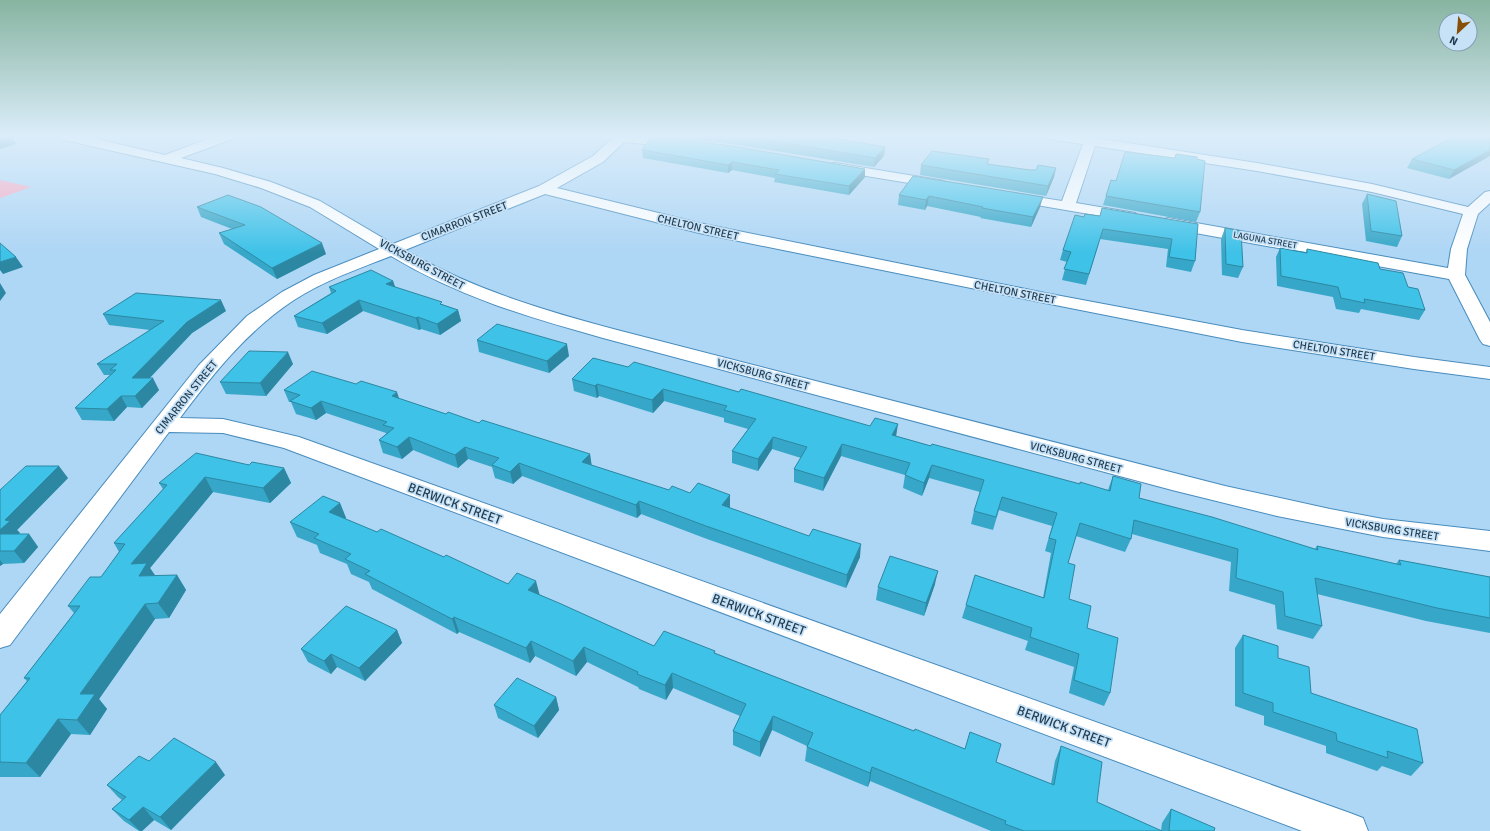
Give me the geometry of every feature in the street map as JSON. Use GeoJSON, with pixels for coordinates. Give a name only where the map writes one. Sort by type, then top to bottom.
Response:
{"type":"FeatureCollection","features":[{"type":"Feature","properties":{"kind":"street","name":"VICKSBURG STREET"},"geometry":{"type":"LineString","coordinates":[[228,174],[266,185],[315,204],[418,265],[461,286],[528,311],[610,334],[1199,489],[1306,514],[1440,537],[1490,541]]}},
{"type":"Feature","properties":{"kind":"street","name":"CIMARRON STREET"},"geometry":{"type":"LineString","coordinates":[[0,636],[206,369],[254,320],[288,296],[320,279],[544,189],[571,174]]}},
{"type":"Feature","properties":{"kind":"street"},"geometry":{"type":"LineString","coordinates":[[877,174],[950,186]]}},
{"type":"Feature","properties":{"kind":"street"},"geometry":{"type":"LineString","coordinates":[[1067,206],[1079,174]]}},
{"type":"Feature","properties":{"kind":"street"},"geometry":{"type":"LineString","coordinates":[[1298,174],[1372,188],[1471,212]]}},
{"type":"Feature","properties":{"kind":"street","name":"CHELTON STREET"},"geometry":{"type":"LineString","coordinates":[[544,189],[698,228],[1045,298],[1250,337],[1414,363],[1490,373]]}},
{"type":"Feature","properties":{"kind":"street","name":"LAGUNA STREET"},"geometry":{"type":"LineString","coordinates":[[996,194],[1148,219],[1456,275]]}},
{"type":"Feature","properties":{"kind":"street"},"geometry":{"type":"LineString","coordinates":[[1490,195],[1471,212],[1459,249],[1456,275],[1490,340]]}},
{"type":"Feature","properties":{"kind":"street","name":"BERWICK STREET"},"geometry":{"type":"LineString","coordinates":[[163,425],[223,426],[291,442],[1350,831]]}},
{"type":"Feature","properties":{"kind":"shaded area"},"geometry":{"type":"Polygon","coordinates":[[[0,180],[31,187],[0,198],[0,180]]]}},
{"type":"Feature","properties":{"kind":"building"},"geometry":{"type":"Polygon","coordinates":[[[775,174],[861,174],[849,186],[775,174]]]}},
{"type":"Feature","properties":{"kind":"building"},"geometry":{"type":"Polygon","coordinates":[[[974,174],[1053,174],[1048,186],[974,174]]]}},
{"type":"Feature","properties":{"kind":"building"},"geometry":{"type":"Polygon","coordinates":[[[1118,174],[1204,174],[1200,212],[1106,196],[1111,180],[1116,181],[1118,174]]]}},
{"type":"Feature","properties":{"kind":"building"},"geometry":{"type":"Polygon","coordinates":[[[913,176],[1043,197],[1033,217],[982,208],[983,207],[929,196],[926,200],[899,195],[913,176]]]}},
{"type":"Feature","properties":{"kind":"building"},"geometry":{"type":"Polygon","coordinates":[[[1367,194],[1396,201],[1402,236],[1371,231],[1367,194]]]}},
{"type":"Feature","properties":{"kind":"building"},"geometry":{"type":"Polygon","coordinates":[[[228,195],[261,207],[322,243],[272,268],[219,233],[245,225],[197,207],[228,195]]]}},
{"type":"Feature","properties":{"kind":"building"},"geometry":{"type":"Polygon","coordinates":[[[1102,208],[1198,224],[1195,261],[1169,257],[1172,239],[1103,229],[1089,274],[1064,269],[1071,252],[1063,250],[1075,215],[1084,217],[1085,214],[1100,216],[1102,208]]]}},
{"type":"Feature","properties":{"kind":"building"},"geometry":{"type":"Polygon","coordinates":[[[1225,228],[1241,231],[1243,267],[1226,264],[1225,228]]]}},
{"type":"Feature","properties":{"kind":"building"},"geometry":{"type":"Polygon","coordinates":[[[0,243],[16,257],[0,262],[0,243]]]}},
{"type":"Feature","properties":{"kind":"building"},"geometry":{"type":"Polygon","coordinates":[[[1280,248],[1307,253],[1307,249],[1378,263],[1380,269],[1403,273],[1408,287],[1418,289],[1425,310],[1364,299],[1365,303],[1341,298],[1338,287],[1281,276],[1280,248]]]}},
{"type":"Feature","properties":{"kind":"building"},"geometry":{"type":"Polygon","coordinates":[[[371,270],[393,281],[386,284],[442,302],[440,304],[458,310],[437,324],[359,300],[322,323],[294,316],[336,291],[329,287],[371,270]]]}},
{"type":"Feature","properties":{"kind":"building"},"geometry":{"type":"Polygon","coordinates":[[[136,293],[221,300],[187,322],[132,378],[153,378],[135,396],[121,396],[107,409],[75,408],[116,370],[110,370],[117,364],[97,364],[164,321],[103,314],[136,293]]]}},
{"type":"Feature","properties":{"kind":"building"},"geometry":{"type":"Polygon","coordinates":[[[497,324],[567,344],[547,361],[477,340],[497,324]]]}},
{"type":"Feature","properties":{"kind":"building"},"geometry":{"type":"Polygon","coordinates":[[[249,351],[288,352],[260,383],[220,382],[249,351]]]}},
{"type":"Feature","properties":{"kind":"building"},"geometry":{"type":"Polygon","coordinates":[[[593,358],[628,367],[634,362],[739,392],[741,389],[870,426],[875,418],[898,424],[892,435],[931,446],[932,444],[1080,484],[1080,482],[1110,491],[1113,476],[1141,484],[1139,498],[1212,517],[1318,550],[1317,546],[1401,565],[1399,560],[1490,577],[1490,618],[1437,608],[1315,578],[1322,626],[1285,616],[1283,592],[1236,578],[1238,549],[1134,520],[1131,539],[1080,523],[1068,563],[1075,565],[1069,599],[1091,606],[1087,628],[1118,638],[1110,693],[1074,680],[1079,654],[1030,637],[1032,628],[966,605],[975,575],[1044,598],[1056,540],[1049,538],[1057,513],[1002,497],[996,517],[974,511],[984,480],[932,465],[924,483],[905,475],[910,463],[842,444],[824,478],[794,469],[807,447],[773,437],[758,459],[732,451],[756,419],[724,410],[727,406],[663,389],[652,400],[597,384],[595,386],[572,379],[593,358]]]}},
{"type":"Feature","properties":{"kind":"building"},"geometry":{"type":"Polygon","coordinates":[[[312,371],[356,384],[361,381],[397,392],[392,396],[446,414],[448,412],[479,423],[482,420],[590,454],[582,462],[669,490],[672,486],[690,493],[698,483],[730,495],[722,505],[809,536],[813,529],[861,544],[847,575],[639,501],[636,505],[519,463],[510,472],[492,465],[499,458],[465,447],[455,455],[409,437],[397,447],[379,440],[394,428],[383,425],[387,422],[321,401],[311,408],[290,401],[300,395],[284,390],[312,371]]]}},
{"type":"Feature","properties":{"kind":"building"},"geometry":{"type":"Polygon","coordinates":[[[196,453],[249,465],[252,462],[284,468],[263,488],[205,477],[131,564],[147,563],[139,576],[177,575],[158,603],[145,604],[80,694],[95,694],[77,720],[58,719],[26,763],[0,762],[0,715],[30,678],[24,678],[80,606],[68,606],[90,577],[101,577],[125,544],[114,543],[167,485],[159,483],[196,453]]]}},
{"type":"Feature","properties":{"kind":"building"},"geometry":{"type":"Polygon","coordinates":[[[26,466],[59,466],[5,520],[10,521],[0,530],[0,490],[26,466]]]}},
{"type":"Feature","properties":{"kind":"building"},"geometry":{"type":"Polygon","coordinates":[[[323,496],[340,503],[329,512],[377,532],[381,529],[444,557],[446,555],[508,584],[517,573],[536,581],[528,590],[654,646],[664,631],[715,651],[714,653],[914,731],[915,729],[965,749],[970,732],[1001,744],[996,762],[1054,785],[1061,746],[1102,762],[1097,802],[1162,831],[1024,831],[1005,824],[1006,821],[872,767],[870,773],[807,747],[813,733],[773,716],[760,742],[733,731],[746,704],[672,673],[665,685],[637,674],[638,672],[584,647],[573,661],[531,641],[526,648],[454,617],[452,619],[365,574],[370,571],[345,559],[351,554],[314,538],[319,534],[290,522],[323,496]]]}},
{"type":"Feature","properties":{"kind":"building"},"geometry":{"type":"Polygon","coordinates":[[[0,534],[29,534],[14,551],[0,551],[0,534]]]}},
{"type":"Feature","properties":{"kind":"building"},"geometry":{"type":"Polygon","coordinates":[[[890,556],[938,571],[926,603],[878,587],[890,556]]]}},
{"type":"Feature","properties":{"kind":"building"},"geometry":{"type":"Polygon","coordinates":[[[346,606],[397,630],[359,668],[331,654],[324,661],[301,649],[346,606]]]}},
{"type":"Feature","properties":{"kind":"building"},"geometry":{"type":"Polygon","coordinates":[[[1243,635],[1278,646],[1278,658],[1309,667],[1311,693],[1417,729],[1423,763],[1387,751],[1388,758],[1337,741],[1336,733],[1273,712],[1273,703],[1243,693],[1243,635]]]}},
{"type":"Feature","properties":{"kind":"building"},"geometry":{"type":"Polygon","coordinates":[[[517,678],[556,697],[534,726],[494,705],[517,678]]]}},
{"type":"Feature","properties":{"kind":"building"},"geometry":{"type":"Polygon","coordinates":[[[174,738],[216,762],[160,817],[143,807],[129,820],[112,809],[126,797],[107,785],[139,756],[149,761],[174,738]]]}},
{"type":"Feature","properties":{"kind":"building"},"geometry":{"type":"Polygon","coordinates":[[[1171,809],[1215,828],[1214,831],[1169,831],[1171,809]]]}}]}
